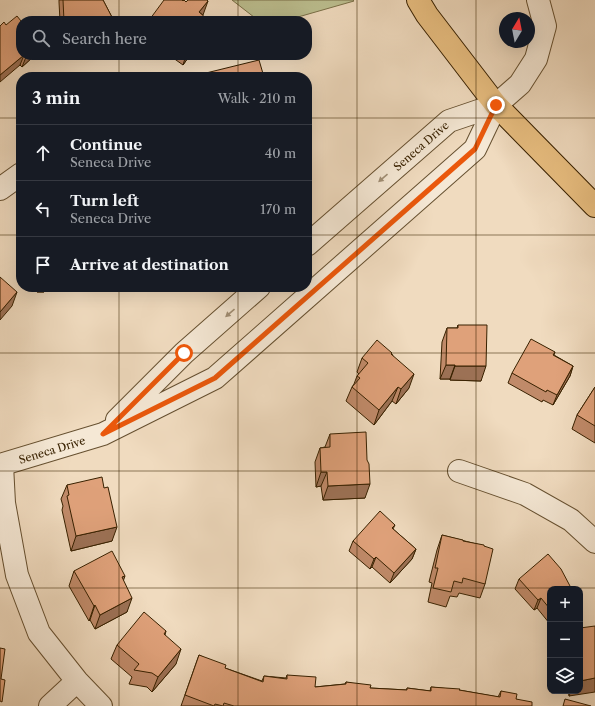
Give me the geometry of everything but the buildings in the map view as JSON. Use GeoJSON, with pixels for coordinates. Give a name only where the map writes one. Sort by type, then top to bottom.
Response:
{"type":"FeatureCollection","features":[{"type":"Feature","properties":{"kind":"main road"},"geometry":{"type":"LineString","coordinates":[[418,0],[427,15],[496,105],[595,206]]}},
{"type":"Feature","properties":{"kind":"street"},"geometry":{"type":"LineString","coordinates":[[496,105],[520,84],[536,59],[545,26],[538,0]]}},
{"type":"Feature","properties":{"kind":"street","name":"Seneca Drive"},"geometry":{"type":"LineString","coordinates":[[312,241],[449,121],[496,105]]}},
{"type":"Feature","properties":{"kind":"street","name":"Seneca Drive"},"geometry":{"type":"LineString","coordinates":[[1,465],[103,434],[215,378],[475,149],[496,105]]}},
{"type":"Feature","properties":{"kind":"street"},"geometry":{"type":"LineString","coordinates":[[0,189],[16,178]]}},
{"type":"Feature","properties":{"kind":"street","name":"Seneca Drive"},"geometry":{"type":"LineString","coordinates":[[103,434],[184,353],[253,292]]}},
{"type":"Feature","properties":{"kind":"street"},"geometry":{"type":"LineString","coordinates":[[1,465],[4,503],[17,575],[39,633],[77,681],[101,706]]}},
{"type":"Feature","properties":{"kind":"street"},"geometry":{"type":"LineString","coordinates":[[459,471],[525,494],[571,520],[595,542]]}},
{"type":"Feature","properties":{"kind":"street"},"geometry":{"type":"LineString","coordinates":[[50,706],[77,681]]}},
{"type":"Feature","properties":{"kind":"green space"},"geometry":{"type":"Polygon","coordinates":[[[232,0],[354,1],[302,16],[253,16],[232,0]]]}},
{"type":"Feature","properties":{"kind":"route"},"geometry":{"type":"LineString","coordinates":[[184,353],[103,434],[215,378],[475,149],[496,105]]}}]}
